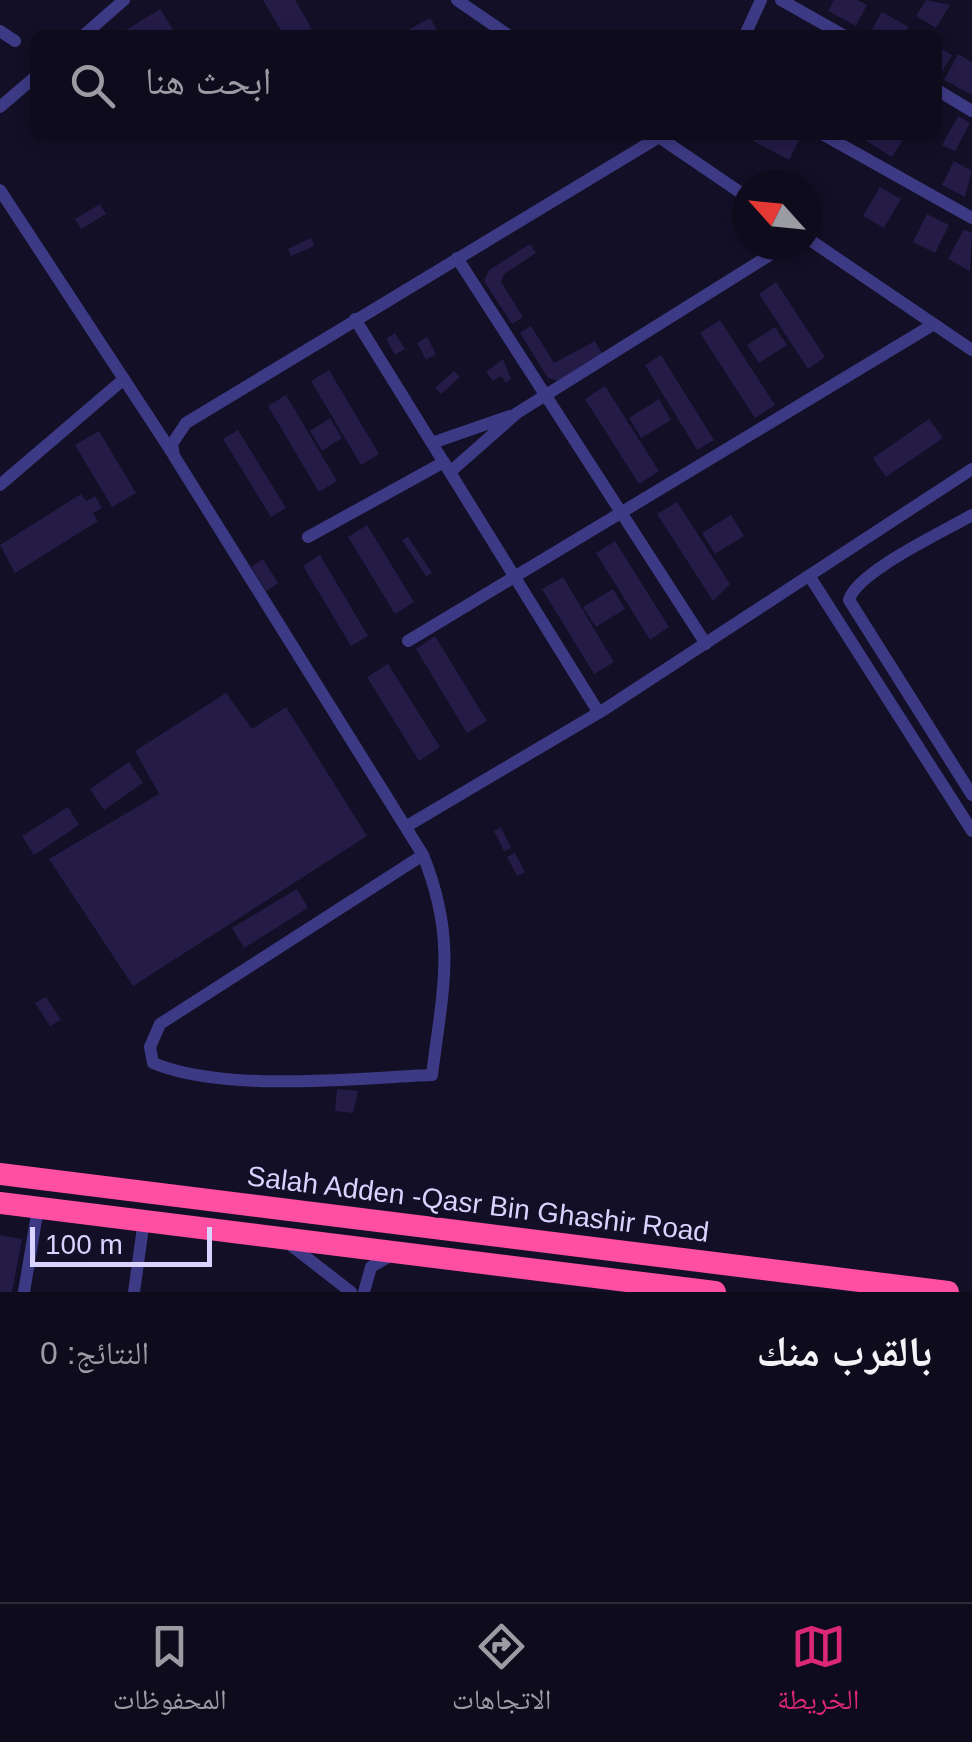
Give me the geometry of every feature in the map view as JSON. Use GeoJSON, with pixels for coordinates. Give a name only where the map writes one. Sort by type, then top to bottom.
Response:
{"type":"FeatureCollection","features":[{"type":"Feature","properties":{"kind":"highway","name":"Salah Adden -Qasr Bin Ghashir Road"},"geometry":{"type":"LineString","coordinates":[[0,1174],[948,1292]]}},
{"type":"Feature","properties":{"kind":"highway"},"geometry":{"type":"LineString","coordinates":[[0,1203],[715,1292]]}},
{"type":"Feature","properties":{"kind":"street"},"geometry":{"type":"LineString","coordinates":[[90,30],[124,0]]}},
{"type":"Feature","properties":{"kind":"street"},"geometry":{"type":"LineString","coordinates":[[457,0],[501,30]]}},
{"type":"Feature","properties":{"kind":"street"},"geometry":{"type":"LineString","coordinates":[[747,30],[761,0]]}},
{"type":"Feature","properties":{"kind":"street"},"geometry":{"type":"LineString","coordinates":[[781,0],[834,30]]}},
{"type":"Feature","properties":{"kind":"street"},"geometry":{"type":"LineString","coordinates":[[0,31],[15,41]]}},
{"type":"Feature","properties":{"kind":"street"},"geometry":{"type":"LineString","coordinates":[[0,108],[30,81]]}},
{"type":"Feature","properties":{"kind":"street"},"geometry":{"type":"LineString","coordinates":[[942,93],[972,111]]}},
{"type":"Feature","properties":{"kind":"street"},"geometry":{"type":"LineString","coordinates":[[174,456],[175,434],[186,423],[650,140]]}},
{"type":"Feature","properties":{"kind":"street"},"geometry":{"type":"LineString","coordinates":[[663,140],[732,187]]}},
{"type":"Feature","properties":{"kind":"street"},"geometry":{"type":"LineString","coordinates":[[833,140],[972,218]]}},
{"type":"Feature","properties":{"kind":"street"},"geometry":{"type":"LineString","coordinates":[[0,190],[174,456],[407,826],[423,855],[442,902],[447,958],[432,1074],[319,1079],[218,1077],[153,1062],[150,1048],[160,1024],[423,855]]}},
{"type":"Feature","properties":{"kind":"street"},"geometry":{"type":"LineString","coordinates":[[822,248],[972,350]]}},
{"type":"Feature","properties":{"kind":"street"},"geometry":{"type":"LineString","coordinates":[[457,258],[706,644]]}},
{"type":"Feature","properties":{"kind":"street"},"geometry":{"type":"LineString","coordinates":[[308,537],[447,467],[517,413],[762,260]]}},
{"type":"Feature","properties":{"kind":"street"},"geometry":{"type":"LineString","coordinates":[[355,319],[599,712]]}},
{"type":"Feature","properties":{"kind":"street"},"geometry":{"type":"LineString","coordinates":[[408,641],[934,324]]}},
{"type":"Feature","properties":{"kind":"street"},"geometry":{"type":"LineString","coordinates":[[0,485],[124,379]]}},
{"type":"Feature","properties":{"kind":"street"},"geometry":{"type":"LineString","coordinates":[[432,444],[517,413]]}},
{"type":"Feature","properties":{"kind":"street"},"geometry":{"type":"LineString","coordinates":[[407,826],[599,712],[972,469]]}},
{"type":"Feature","properties":{"kind":"street"},"geometry":{"type":"LineString","coordinates":[[972,515],[872,573],[853,589],[849,600],[972,795]]}},
{"type":"Feature","properties":{"kind":"street"},"geometry":{"type":"LineString","coordinates":[[810,578],[972,831]]}},
{"type":"Feature","properties":{"kind":"street"},"geometry":{"type":"LineString","coordinates":[[24,1292],[38,1208]]}},
{"type":"Feature","properties":{"kind":"street"},"geometry":{"type":"LineString","coordinates":[[134,1292],[144,1220]]}},
{"type":"Feature","properties":{"kind":"street"},"geometry":{"type":"LineString","coordinates":[[282,1238],[351,1292]]}},
{"type":"Feature","properties":{"kind":"street"},"geometry":{"type":"LineString","coordinates":[[364,1292],[371,1268],[400,1250]]}},
{"type":"Feature","properties":{"kind":"building"},"geometry":{"type":"Polygon","coordinates":[[[263,0],[295,0],[312,29],[281,30],[263,0]]]}},
{"type":"Feature","properties":{"kind":"building"},"geometry":{"type":"Polygon","coordinates":[[[834,0],[857,0],[867,5],[856,26],[828,11],[834,0]]]}},
{"type":"Feature","properties":{"kind":"building"},"geometry":{"type":"Polygon","coordinates":[[[926,0],[950,5],[936,28],[916,16],[926,0]]]}},
{"type":"Feature","properties":{"kind":"building"},"geometry":{"type":"Polygon","coordinates":[[[160,9],[173,30],[126,30],[160,9]]]}},
{"type":"Feature","properties":{"kind":"building"},"geometry":{"type":"Polygon","coordinates":[[[882,12],[909,27],[907,30],[872,30],[882,12]]]}},
{"type":"Feature","properties":{"kind":"building"},"geometry":{"type":"Polygon","coordinates":[[[430,18],[437,30],[410,30],[430,18]]]}},
{"type":"Feature","properties":{"kind":"building"},"geometry":{"type":"Polygon","coordinates":[[[942,49],[952,55],[942,71],[942,49]]]}},
{"type":"Feature","properties":{"kind":"building"},"geometry":{"type":"Polygon","coordinates":[[[958,54],[972,62],[972,95],[944,80],[958,54]]]}},
{"type":"Feature","properties":{"kind":"building"},"geometry":{"type":"Polygon","coordinates":[[[958,116],[970,123],[955,151],[942,145],[958,116]]]}},
{"type":"Feature","properties":{"kind":"building"},"geometry":{"type":"Polygon","coordinates":[[[754,140],[799,140],[789,160],[754,140]]]}},
{"type":"Feature","properties":{"kind":"building"},"geometry":{"type":"Polygon","coordinates":[[[865,140],[903,140],[892,157],[865,140]]]}},
{"type":"Feature","properties":{"kind":"building"},"geometry":{"type":"Polygon","coordinates":[[[954,161],[972,171],[965,197],[942,185],[954,161]]]}},
{"type":"Feature","properties":{"kind":"building"},"geometry":{"type":"Polygon","coordinates":[[[880,187],[901,199],[884,228],[863,216],[880,187]]]}},
{"type":"Feature","properties":{"kind":"building"},"geometry":{"type":"Polygon","coordinates":[[[100,204],[106,214],[81,229],[75,219],[100,204]]]}},
{"type":"Feature","properties":{"kind":"building"},"geometry":{"type":"Polygon","coordinates":[[[927,214],[949,225],[935,253],[913,242],[927,214]]]}},
{"type":"Feature","properties":{"kind":"building"},"geometry":{"type":"Polygon","coordinates":[[[964,229],[972,233],[970,271],[948,259],[964,229]]]}},
{"type":"Feature","properties":{"kind":"building"},"geometry":{"type":"Polygon","coordinates":[[[311,238],[314,246],[291,256],[288,249],[311,238]]]}},
{"type":"Feature","properties":{"kind":"building"},"geometry":{"type":"Polygon","coordinates":[[[530,244],[536,253],[504,274],[501,282],[523,317],[512,324],[484,281],[489,270],[530,244]]]}},
{"type":"Feature","properties":{"kind":"building"},"geometry":{"type":"Polygon","coordinates":[[[776,282],[825,357],[808,369],[759,294],[776,282]]]}},
{"type":"Feature","properties":{"kind":"building"},"geometry":{"type":"Polygon","coordinates":[[[720,320],[775,405],[755,418],[700,333],[720,320]]]}},
{"type":"Feature","properties":{"kind":"building"},"geometry":{"type":"Polygon","coordinates":[[[531,326],[554,363],[595,341],[602,353],[557,381],[548,378],[520,333],[531,326]]]}},
{"type":"Feature","properties":{"kind":"building"},"geometry":{"type":"Polygon","coordinates":[[[775,327],[787,345],[759,363],[747,345],[775,327]]]}},
{"type":"Feature","properties":{"kind":"building"},"geometry":{"type":"Polygon","coordinates":[[[395,333],[405,349],[395,355],[386,339],[395,333]]]}},
{"type":"Feature","properties":{"kind":"building"},"geometry":{"type":"Polygon","coordinates":[[[427,337],[436,354],[426,360],[417,343],[427,337]]]}},
{"type":"Feature","properties":{"kind":"building"},"geometry":{"type":"Polygon","coordinates":[[[661,355],[714,440],[697,450],[645,365],[661,355]]]}},
{"type":"Feature","properties":{"kind":"building"},"geometry":{"type":"Polygon","coordinates":[[[503,359],[511,379],[506,383],[501,376],[493,381],[486,372],[503,359]]]}},
{"type":"Feature","properties":{"kind":"building"},"geometry":{"type":"Polygon","coordinates":[[[329,370],[379,454],[361,465],[311,381],[329,370]]]}},
{"type":"Feature","properties":{"kind":"building"},"geometry":{"type":"Polygon","coordinates":[[[454,371],[460,377],[441,394],[435,388],[454,371]]]}},
{"type":"Feature","properties":{"kind":"building"},"geometry":{"type":"Polygon","coordinates":[[[605,386],[659,471],[639,484],[585,399],[605,386]]]}},
{"type":"Feature","properties":{"kind":"building"},"geometry":{"type":"Polygon","coordinates":[[[286,395],[337,481],[319,492],[268,406],[286,395]]]}},
{"type":"Feature","properties":{"kind":"building"},"geometry":{"type":"Polygon","coordinates":[[[659,399],[671,420],[641,438],[629,418],[659,399]]]}},
{"type":"Feature","properties":{"kind":"building"},"geometry":{"type":"Polygon","coordinates":[[[330,418],[342,438],[322,451],[310,431],[330,418]]]}},
{"type":"Feature","properties":{"kind":"building"},"geometry":{"type":"Polygon","coordinates":[[[929,419],[943,438],[886,477],[873,458],[929,419]]]}},
{"type":"Feature","properties":{"kind":"building"},"geometry":{"type":"Polygon","coordinates":[[[238,430],[286,508],[271,517],[223,439],[238,430]]]}},
{"type":"Feature","properties":{"kind":"building"},"geometry":{"type":"Polygon","coordinates":[[[99,431],[136,493],[112,507],[75,445],[99,431]]]}},
{"type":"Feature","properties":{"kind":"building"},"geometry":{"type":"Polygon","coordinates":[[[81,494],[86,501],[95,496],[102,508],[93,513],[98,521],[15,573],[0,545],[81,494]]]}},
{"type":"Feature","properties":{"kind":"building"},"geometry":{"type":"Polygon","coordinates":[[[677,502],[730,584],[713,601],[657,514],[677,502]]]}},
{"type":"Feature","properties":{"kind":"building"},"geometry":{"type":"Polygon","coordinates":[[[731,515],[744,536],[715,554],[702,533],[731,515]]]}},
{"type":"Feature","properties":{"kind":"building"},"geometry":{"type":"Polygon","coordinates":[[[367,525],[414,602],[395,614],[348,537],[367,525]]]}},
{"type":"Feature","properties":{"kind":"building"},"geometry":{"type":"Polygon","coordinates":[[[408,537],[432,573],[426,576],[402,540],[408,537]]]}},
{"type":"Feature","properties":{"kind":"building"},"geometry":{"type":"Polygon","coordinates":[[[615,541],[669,627],[650,640],[596,553],[615,541]]]}},
{"type":"Feature","properties":{"kind":"building"},"geometry":{"type":"Polygon","coordinates":[[[320,555],[368,636],[351,646],[303,566],[320,555]]]}},
{"type":"Feature","properties":{"kind":"building"},"geometry":{"type":"Polygon","coordinates":[[[263,559],[278,583],[266,591],[251,567],[263,559]]]}},
{"type":"Feature","properties":{"kind":"building"},"geometry":{"type":"Polygon","coordinates":[[[563,577],[614,662],[594,674],[542,589],[563,577]]]}},
{"type":"Feature","properties":{"kind":"building"},"geometry":{"type":"Polygon","coordinates":[[[613,589],[625,609],[596,627],[583,607],[613,589]]]}},
{"type":"Feature","properties":{"kind":"building"},"geometry":{"type":"Polygon","coordinates":[[[435,636],[487,721],[467,733],[416,649],[435,636]]]}},
{"type":"Feature","properties":{"kind":"building"},"geometry":{"type":"Polygon","coordinates":[[[388,664],[440,747],[419,761],[367,677],[388,664]]]}},
{"type":"Feature","properties":{"kind":"building"},"geometry":{"type":"Polygon","coordinates":[[[226,693],[252,729],[286,707],[367,836],[133,986],[49,859],[159,794],[135,751],[226,693]]]}},
{"type":"Feature","properties":{"kind":"building"},"geometry":{"type":"Polygon","coordinates":[[[129,762],[143,783],[104,810],[90,789],[129,762]]]}},
{"type":"Feature","properties":{"kind":"building"},"geometry":{"type":"Polygon","coordinates":[[[68,807],[79,825],[34,855],[22,836],[68,807]]]}},
{"type":"Feature","properties":{"kind":"building"},"geometry":{"type":"Polygon","coordinates":[[[501,827],[511,848],[504,851],[494,831],[501,827]]]}},
{"type":"Feature","properties":{"kind":"building"},"geometry":{"type":"Polygon","coordinates":[[[515,853],[525,872],[517,876],[507,857],[515,853]]]}},
{"type":"Feature","properties":{"kind":"building"},"geometry":{"type":"Polygon","coordinates":[[[297,889],[308,908],[244,948],[232,928],[297,889]]]}},
{"type":"Feature","properties":{"kind":"building"},"geometry":{"type":"Polygon","coordinates":[[[46,997],[61,1020],[50,1026],[35,1003],[46,997]]]}},
{"type":"Feature","properties":{"kind":"building"},"geometry":{"type":"Polygon","coordinates":[[[337,1089],[358,1091],[353,1113],[335,1111],[337,1089]]]}},
{"type":"Feature","properties":{"kind":"building"},"geometry":{"type":"Polygon","coordinates":[[[0,1235],[22,1239],[12,1292],[0,1292],[0,1235]]]}}]}
